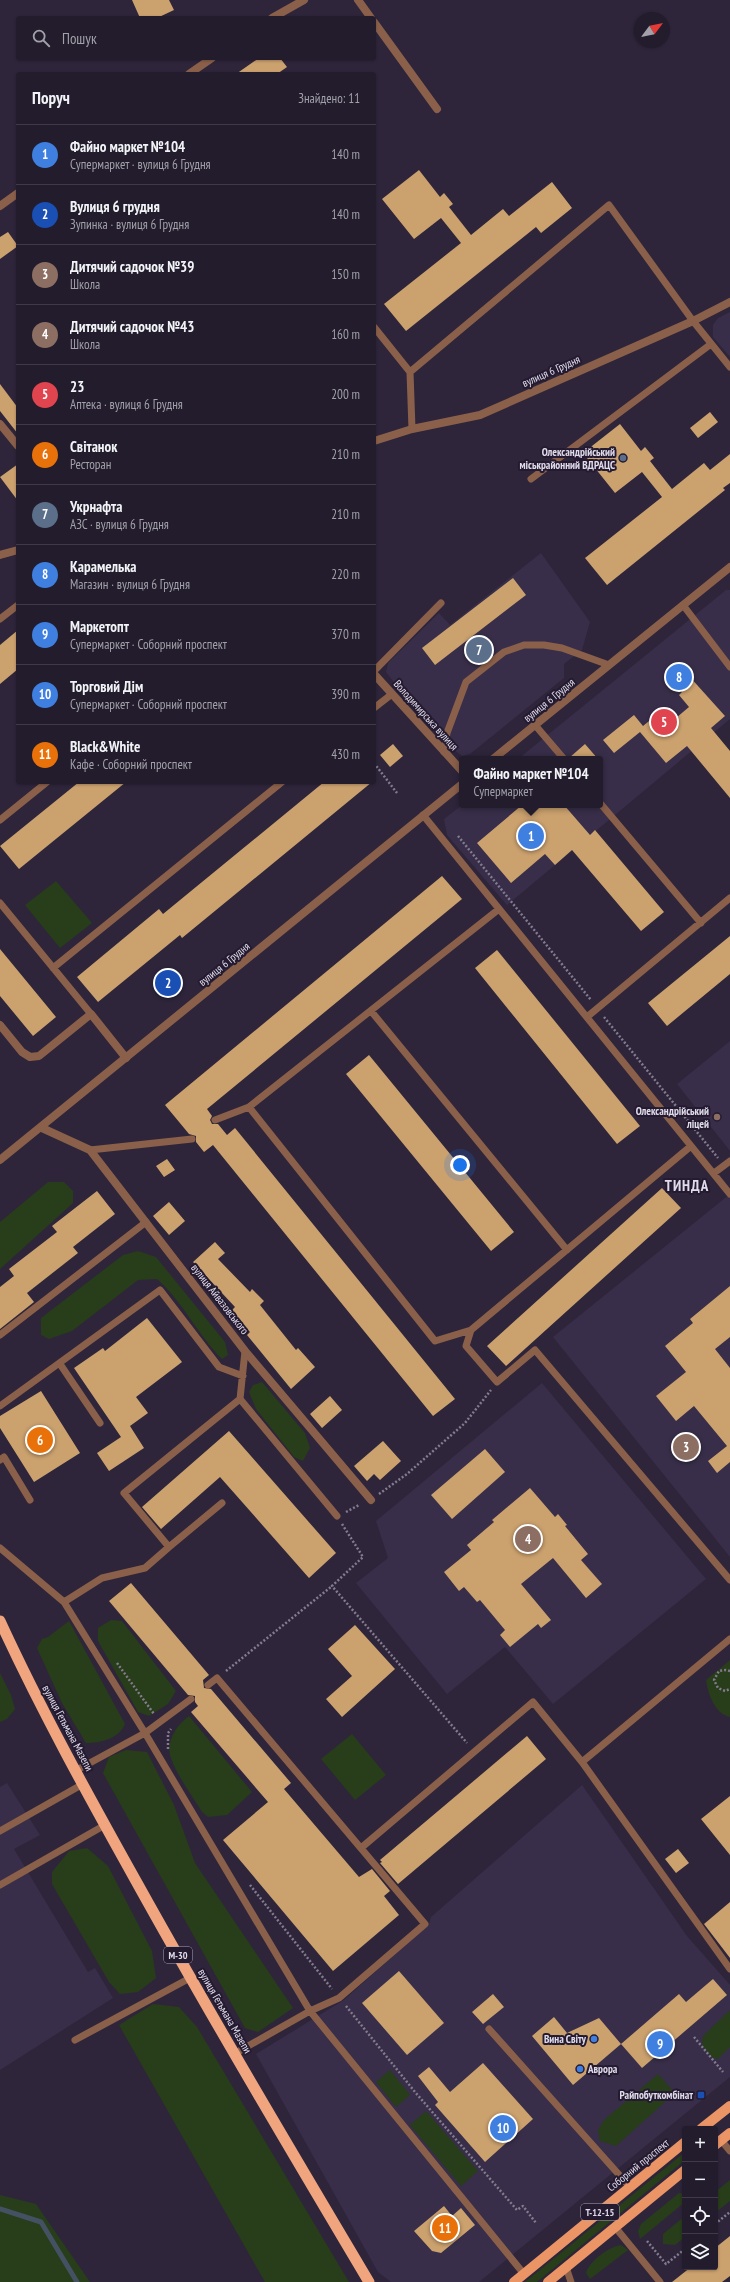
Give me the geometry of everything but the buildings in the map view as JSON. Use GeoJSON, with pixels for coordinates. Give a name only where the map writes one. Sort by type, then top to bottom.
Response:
{"type":"FeatureCollection","features":[{"type":"Feature","properties":{"kind":"highway","name":"вулиця Гетьмана Мазепи"},"geometry":{"type":"LineString","coordinates":[[0,1621],[40,1704],[75,1771],[190,1978],[368,2282]]}},
{"type":"Feature","properties":{"kind":"main road"},"geometry":{"type":"LineString","coordinates":[[706,2126],[730,2106]]}},
{"type":"Feature","properties":{"kind":"main road"},"geometry":{"type":"LineString","coordinates":[[718,2143],[730,2133]]}},
{"type":"Feature","properties":{"kind":"main road","name":"Соборний проспект"},"geometry":{"type":"LineString","coordinates":[[514,2282],[682,2144]]}},
{"type":"Feature","properties":{"kind":"main road","name":"Т-12-15"},"geometry":{"type":"LineString","coordinates":[[548,2282],[682,2172]]}},
{"type":"Feature","properties":{"kind":"street"},"geometry":{"type":"LineString","coordinates":[[276,16],[304,0]]}},
{"type":"Feature","properties":{"kind":"street"},"geometry":{"type":"LineString","coordinates":[[358,0],[370,16]]}},
{"type":"Feature","properties":{"kind":"street"},"geometry":{"type":"LineString","coordinates":[[376,25],[437,109]]}},
{"type":"Feature","properties":{"kind":"street"},"geometry":{"type":"LineString","coordinates":[[192,72],[209,60]]}},
{"type":"Feature","properties":{"kind":"street"},"geometry":{"type":"LineString","coordinates":[[0,206],[16,194]]}},
{"type":"Feature","properties":{"kind":"street","name":"вулиця 6 Грудня"},"geometry":{"type":"LineString","coordinates":[[376,440],[412,429],[480,415],[693,321],[730,302]]}},
{"type":"Feature","properties":{"kind":"street"},"geometry":{"type":"LineString","coordinates":[[0,424],[16,444]]}},
{"type":"Feature","properties":{"kind":"street"},"geometry":{"type":"LineString","coordinates":[[0,555],[16,551]]}},
{"type":"Feature","properties":{"kind":"street","name":"вулиця 6 Грудня"},"geometry":{"type":"LineString","coordinates":[[497,756],[730,567]]}},
{"type":"Feature","properties":{"kind":"street","name":"Володимирська вулиця"},"geometry":{"type":"LineString","coordinates":[[376,676],[459,768]]}},
{"type":"Feature","properties":{"kind":"street","name":"вулиця 6 Грудня"},"geometry":{"type":"LineString","coordinates":[[0,1160],[42,1128],[459,786]]}},
{"type":"Feature","properties":{"kind":"street"},"geometry":{"type":"LineString","coordinates":[[0,1025],[22,1052],[30,1057],[38,1056],[91,1014],[126,1058]]}},
{"type":"Feature","properties":{"kind":"street","name":"вулиця Айвазовського"},"geometry":{"type":"LineString","coordinates":[[42,1128],[90,1150],[245,1351],[371,1500]]}},
{"type":"Feature","properties":{"kind":"lane"},"geometry":{"type":"LineString","coordinates":[[410,372],[609,205],[693,321],[730,367]]}},
{"type":"Feature","properties":{"kind":"lane"},"geometry":{"type":"LineString","coordinates":[[376,332],[410,372],[412,429]]}},
{"type":"Feature","properties":{"kind":"lane"},"geometry":{"type":"LineString","coordinates":[[531,479],[711,344]]}},
{"type":"Feature","properties":{"kind":"lane"},"geometry":{"type":"LineString","coordinates":[[376,669],[441,603]]}},
{"type":"Feature","properties":{"kind":"lane"},"geometry":{"type":"LineString","coordinates":[[683,605],[730,667]]}},
{"type":"Feature","properties":{"kind":"lane"},"geometry":{"type":"LineString","coordinates":[[0,619],[16,607]]}},
{"type":"Feature","properties":{"kind":"lane"},"geometry":{"type":"LineString","coordinates":[[444,752],[447,732],[466,682],[504,652],[524,645],[544,645],[562,648],[609,665]]}},
{"type":"Feature","properties":{"kind":"lane"},"geometry":{"type":"LineString","coordinates":[[376,706],[392,694]]}},
{"type":"Feature","properties":{"kind":"lane"},"geometry":{"type":"LineString","coordinates":[[535,725],[561,756]]}},
{"type":"Feature","properties":{"kind":"lane"},"geometry":{"type":"LineString","coordinates":[[0,820],[45,784]]}},
{"type":"Feature","properties":{"kind":"lane"},"geometry":{"type":"LineString","coordinates":[[53,968],[280,784]]}},
{"type":"Feature","properties":{"kind":"lane"},"geometry":{"type":"LineString","coordinates":[[603,807],[701,923]]}},
{"type":"Feature","properties":{"kind":"lane"},"geometry":{"type":"LineString","coordinates":[[423,815],[730,1194]]}},
{"type":"Feature","properties":{"kind":"lane"},"geometry":{"type":"LineString","coordinates":[[587,1017],[730,898]]}},
{"type":"Feature","properties":{"kind":"lane"},"geometry":{"type":"LineString","coordinates":[[0,903],[91,1014]]}},
{"type":"Feature","properties":{"kind":"lane"},"geometry":{"type":"LineString","coordinates":[[215,1120],[249,1107],[499,909]]}},
{"type":"Feature","properties":{"kind":"lane"},"geometry":{"type":"LineString","coordinates":[[371,1011],[566,1250]]}},
{"type":"Feature","properties":{"kind":"lane"},"geometry":{"type":"LineString","coordinates":[[249,1107],[435,1341],[472,1330],[691,1146]]}},
{"type":"Feature","properties":{"kind":"lane"},"geometry":{"type":"LineString","coordinates":[[90,1150],[192,1139]]}},
{"type":"Feature","properties":{"kind":"lane"},"geometry":{"type":"LineString","coordinates":[[714,1173],[730,1161]]}},
{"type":"Feature","properties":{"kind":"lane"},"geometry":{"type":"LineString","coordinates":[[0,1336],[146,1222]]}},
{"type":"Feature","properties":{"kind":"lane"},"geometry":{"type":"LineString","coordinates":[[0,1406],[60,1364],[160,1290],[219,1367],[243,1376]]}},
{"type":"Feature","properties":{"kind":"lane"},"geometry":{"type":"LineString","coordinates":[[472,1330],[466,1346],[497,1382],[535,1350],[730,1580]]}},
{"type":"Feature","properties":{"kind":"lane"},"geometry":{"type":"LineString","coordinates":[[169,1548],[124,1493],[240,1399],[245,1351]]}},
{"type":"Feature","properties":{"kind":"lane"},"geometry":{"type":"LineString","coordinates":[[60,1364],[100,1423]]}},
{"type":"Feature","properties":{"kind":"lane"},"geometry":{"type":"LineString","coordinates":[[240,1399],[337,1516]]}},
{"type":"Feature","properties":{"kind":"lane"},"geometry":{"type":"LineString","coordinates":[[0,1460],[4,1457],[30,1500]]}},
{"type":"Feature","properties":{"kind":"lane"},"geometry":{"type":"LineString","coordinates":[[64,1602],[102,1578],[145,1568],[222,1503]]}},
{"type":"Feature","properties":{"kind":"lane"},"geometry":{"type":"LineString","coordinates":[[0,1548],[64,1602],[145,1733],[310,2011],[524,2274]]}},
{"type":"Feature","properties":{"kind":"lane"},"geometry":{"type":"LineString","coordinates":[[582,1762],[730,1639]]}},
{"type":"Feature","properties":{"kind":"lane"},"geometry":{"type":"LineString","coordinates":[[208,1685],[217,1678],[425,1924],[339,1998],[310,2011],[234,2054]]}},
{"type":"Feature","properties":{"kind":"lane"},"geometry":{"type":"LineString","coordinates":[[75,1771],[145,1733],[191,1699]]}},
{"type":"Feature","properties":{"kind":"lane"},"geometry":{"type":"LineString","coordinates":[[361,1848],[534,1702],[582,1762],[730,1969]]}},
{"type":"Feature","properties":{"kind":"lane"},"geometry":{"type":"LineString","coordinates":[[0,1831],[83,1784]]}},
{"type":"Feature","properties":{"kind":"lane"},"geometry":{"type":"LineString","coordinates":[[0,1885],[105,1825]]}},
{"type":"Feature","properties":{"kind":"lane"},"geometry":{"type":"LineString","coordinates":[[75,2040],[190,1978]]}},
{"type":"Feature","properties":{"kind":"lane"},"geometry":{"type":"LineString","coordinates":[[489,2029],[630,2187]]}},
{"type":"Feature","properties":{"kind":"lane"},"geometry":{"type":"LineString","coordinates":[[718,2143],[730,2151]]}},
{"type":"Feature","properties":{"kind":"lane"},"geometry":{"type":"LineString","coordinates":[[615,2227],[660,2282]]}},
{"type":"Feature","properties":{"kind":"lane"},"geometry":{"type":"LineString","coordinates":[[566,2267],[571,2282]]}},
{"type":"Feature","properties":{"kind":"path"},"geometry":{"type":"LineString","coordinates":[[376,766],[397,793]]}},
{"type":"Feature","properties":{"kind":"path"},"geometry":{"type":"LineString","coordinates":[[217,1678],[332,1586],[363,1557],[337,1516],[371,1500],[407,1474],[465,1423],[497,1382]]}},
{"type":"Feature","properties":{"kind":"path"},"geometry":{"type":"LineString","coordinates":[[332,1586],[475,1752]]}},
{"type":"Feature","properties":{"kind":"path"},"geometry":{"type":"LineString","coordinates":[[730,1671],[719,1671],[714,1680],[718,1688],[724,1691],[730,1689]]}},
{"type":"Feature","properties":{"kind":"path"},"geometry":{"type":"LineString","coordinates":[[168,1752],[168,1733],[172,1727]]}},
{"type":"Feature","properties":{"kind":"path"},"geometry":{"type":"LineString","coordinates":[[266,1905],[415,2092],[517,2210],[523,2206],[536,2222]]}},
{"type":"Feature","properties":{"kind":"path"},"geometry":{"type":"LineString","coordinates":[[694,2037],[723,2072]]}},
{"type":"Feature","properties":{"kind":"path"},"geometry":{"type":"LineString","coordinates":[[718,2222],[730,2212]]}},
{"type":"Feature","properties":{"kind":"path"},"geometry":{"type":"LineString","coordinates":[[647,2241],[666,2264],[682,2251]]}},
{"type":"Feature","properties":{"kind":"shaded area"},"geometry":{"type":"Polygon","coordinates":[[[730,312],[730,357],[713,337],[713,325],[718,318],[730,312]]]}},
{"type":"Feature","properties":{"kind":"shaded area"},"geometry":{"type":"Polygon","coordinates":[[[541,553],[590,622],[582,650],[564,664],[564,678],[470,754],[462,756],[436,736],[386,672],[388,663],[439,613],[450,625],[541,553]]]}},
{"type":"Feature","properties":{"kind":"shaded area"},"geometry":{"type":"Polygon","coordinates":[[[726,590],[730,590],[730,719],[507,905],[447,835],[444,819],[459,807],[603,808],[603,756],[522,756],[726,590]]]}},
{"type":"Feature","properties":{"kind":"shaded area","name":"Олександрійський ліцей"},"geometry":{"type":"Polygon","coordinates":[[[730,1041],[730,1151],[677,1084],[730,1041]]]}},
{"type":"Feature","properties":{"kind":"shaded area"},"geometry":{"type":"Polygon","coordinates":[[[730,1194],[730,1557],[553,1337],[730,1194]]]}},
{"type":"Feature","properties":{"kind":"shaded area"},"geometry":{"type":"Polygon","coordinates":[[[542,1383],[706,1579],[553,1704],[505,1647],[447,1694],[356,1583],[388,1558],[376,1521],[542,1383]]]}},
{"type":"Feature","properties":{"kind":"shaded area"},"geometry":{"type":"Polygon","coordinates":[[[7,1783],[40,1835],[14,1849],[88,1972],[95,1968],[113,1998],[0,2070],[0,1787],[7,1783]]]}},
{"type":"Feature","properties":{"kind":"shaded area"},"geometry":{"type":"Polygon","coordinates":[[[582,1785],[687,1936],[730,1985],[730,2077],[479,2282],[391,2282],[378,2272],[256,2054],[344,2000],[429,1924],[431,1917],[582,1785]]]}},
{"type":"Feature","properties":{"kind":"green space"},"geometry":{"type":"Polygon","coordinates":[[[56,881],[92,923],[60,948],[25,905],[56,881]]]}},
{"type":"Feature","properties":{"kind":"green space"},"geometry":{"type":"Polygon","coordinates":[[[48,1182],[64,1182],[73,1191],[73,1203],[0,1269],[0,1222],[48,1182]]]}},
{"type":"Feature","properties":{"kind":"green space"},"geometry":{"type":"Polygon","coordinates":[[[138,1251],[156,1257],[225,1342],[228,1355],[222,1359],[213,1350],[183,1308],[157,1279],[138,1280],[72,1331],[49,1339],[41,1335],[41,1318],[123,1255],[138,1251]]]}},
{"type":"Feature","properties":{"kind":"green space"},"geometry":{"type":"Polygon","coordinates":[[[262,1382],[305,1433],[310,1448],[303,1461],[294,1457],[256,1409],[249,1392],[253,1385],[262,1382]]]}},
{"type":"Feature","properties":{"kind":"green space"},"geometry":{"type":"Polygon","coordinates":[[[111,1620],[122,1621],[176,1691],[168,1704],[149,1716],[138,1712],[98,1641],[98,1628],[111,1620]]]}},
{"type":"Feature","properties":{"kind":"green space"},"geometry":{"type":"Polygon","coordinates":[[[69,1621],[125,1724],[114,1737],[103,1741],[86,1743],[62,1703],[37,1648],[42,1639],[48,1637],[69,1621]]]}},
{"type":"Feature","properties":{"kind":"green space"},"geometry":{"type":"Polygon","coordinates":[[[730,1660],[730,1717],[720,1712],[716,1708],[708,1691],[706,1680],[730,1660]]]}},
{"type":"Feature","properties":{"kind":"green space"},"geometry":{"type":"Polygon","coordinates":[[[0,1673],[11,1695],[15,1709],[7,1719],[0,1722],[0,1673]]]}},
{"type":"Feature","properties":{"kind":"green space"},"geometry":{"type":"Polygon","coordinates":[[[189,1716],[252,1792],[227,1815],[208,1817],[202,1812],[173,1764],[169,1746],[171,1740],[176,1729],[189,1716]]]}},
{"type":"Feature","properties":{"kind":"green space"},"geometry":{"type":"Polygon","coordinates":[[[352,1734],[386,1775],[355,1800],[321,1759],[352,1734]]]}},
{"type":"Feature","properties":{"kind":"green space"},"geometry":{"type":"Polygon","coordinates":[[[126,1750],[147,1752],[174,1805],[195,1863],[293,2008],[258,2032],[245,2028],[103,1773],[109,1757],[126,1750]]]}},
{"type":"Feature","properties":{"kind":"green space"},"geometry":{"type":"Polygon","coordinates":[[[87,1848],[108,1866],[152,1951],[156,1978],[138,1992],[120,1994],[109,1982],[52,1884],[52,1872],[69,1851],[87,1848]]]}},
{"type":"Feature","properties":{"kind":"green space"},"geometry":{"type":"Polygon","coordinates":[[[153,2004],[179,2007],[197,2027],[349,2282],[265,2282],[119,2025],[153,2004]]]}},
{"type":"Feature","properties":{"kind":"green space"},"geometry":{"type":"Polygon","coordinates":[[[730,2010],[730,2047],[718,2059],[713,2058],[702,2045],[703,2036],[730,2010]]]}},
{"type":"Feature","properties":{"kind":"green space"},"geometry":{"type":"Polygon","coordinates":[[[390,2070],[410,2095],[396,2107],[376,2082],[390,2070]]]}},
{"type":"Feature","properties":{"kind":"green space"},"geometry":{"type":"Polygon","coordinates":[[[658,2074],[675,2093],[616,2146],[600,2141],[598,2130],[604,2120],[658,2074]]]}},
{"type":"Feature","properties":{"kind":"green space"},"geometry":{"type":"Polygon","coordinates":[[[426,2111],[478,2171],[461,2186],[410,2125],[426,2111]]]}},
{"type":"Feature","properties":{"kind":"green space"},"geometry":{"type":"Polygon","coordinates":[[[682,2154],[682,2162],[537,2282],[525,2282],[682,2154]]]}},
{"type":"Feature","properties":{"kind":"green space"},"geometry":{"type":"Polygon","coordinates":[[[730,2180],[730,2201],[718,2211],[718,2198],[718,2190],[730,2180]]]}},
{"type":"Feature","properties":{"kind":"green space"},"geometry":{"type":"Polygon","coordinates":[[[679,2193],[682,2194],[682,2204],[640,2239],[638,2231],[641,2224],[679,2193]]]}},
{"type":"Feature","properties":{"kind":"green space"},"geometry":{"type":"Polygon","coordinates":[[[0,2195],[36,2204],[90,2282],[0,2282],[0,2195]]]}},
{"type":"Feature","properties":{"kind":"green space"},"geometry":{"type":"Polygon","coordinates":[[[682,2218],[682,2239],[675,2245],[663,2244],[663,2234],[682,2218]]]}},
{"type":"Feature","properties":{"kind":"green space"},"geometry":{"type":"Polygon","coordinates":[[[621,2245],[628,2250],[590,2279],[586,2273],[591,2263],[611,2248],[621,2245]]]}},
{"type":"Feature","properties":{"kind":"waterway"},"geometry":{"type":"LineString","coordinates":[[0,2209],[41,2222],[77,2282]]}},
{"type":"Feature","properties":{"kind":"place","name":"Олександрійський міськрайонний ВДРАЦС"},"geometry":{"type":"Point","coordinates":[623,458]}},
{"type":"Feature","properties":{"kind":"place","name":"Укрнафта"},"geometry":{"type":"Point","coordinates":[479,650]}},
{"type":"Feature","properties":{"kind":"place","name":"Карамелька"},"geometry":{"type":"Point","coordinates":[679,677]}},
{"type":"Feature","properties":{"kind":"place","name":"23"},"geometry":{"type":"Point","coordinates":[664,722]}},
{"type":"Feature","properties":{"kind":"place","name":"Файно маркет №104"},"geometry":{"type":"Point","coordinates":[531,836]}},
{"type":"Feature","properties":{"kind":"place","name":"Вулиця 6 грудня"},"geometry":{"type":"Point","coordinates":[168,983]}},
{"type":"Feature","properties":{"kind":"place","name":"Олександрійський ліцей"},"geometry":{"type":"Point","coordinates":[717,1117]}},
{"type":"Feature","properties":{"kind":"place","name":"Світанок"},"geometry":{"type":"Point","coordinates":[40,1440]}},
{"type":"Feature","properties":{"kind":"place","name":"Дитячий садочок №39"},"geometry":{"type":"Point","coordinates":[686,1447]}},
{"type":"Feature","properties":{"kind":"place","name":"Дитячий садочок №43"},"geometry":{"type":"Point","coordinates":[528,1539]}},
{"type":"Feature","properties":{"kind":"place","name":"Вина Світу"},"geometry":{"type":"Point","coordinates":[594,2039]}},
{"type":"Feature","properties":{"kind":"place","name":"Маркетопт"},"geometry":{"type":"Point","coordinates":[660,2044]}},
{"type":"Feature","properties":{"kind":"place","name":"Аврора"},"geometry":{"type":"Point","coordinates":[580,2069]}},
{"type":"Feature","properties":{"kind":"place","name":"Райпобуткомбінат"},"geometry":{"type":"Point","coordinates":[701,2095]}},
{"type":"Feature","properties":{"kind":"place","name":"Торговий Дім"},"geometry":{"type":"Point","coordinates":[503,2128]}},
{"type":"Feature","properties":{"kind":"place","name":"Black&White"},"geometry":{"type":"Point","coordinates":[445,2228]}},
{"type":"Feature","properties":{"kind":"district","name":"ТИНДА"},"geometry":{"type":"Point","coordinates":[687,1186]}}]}
